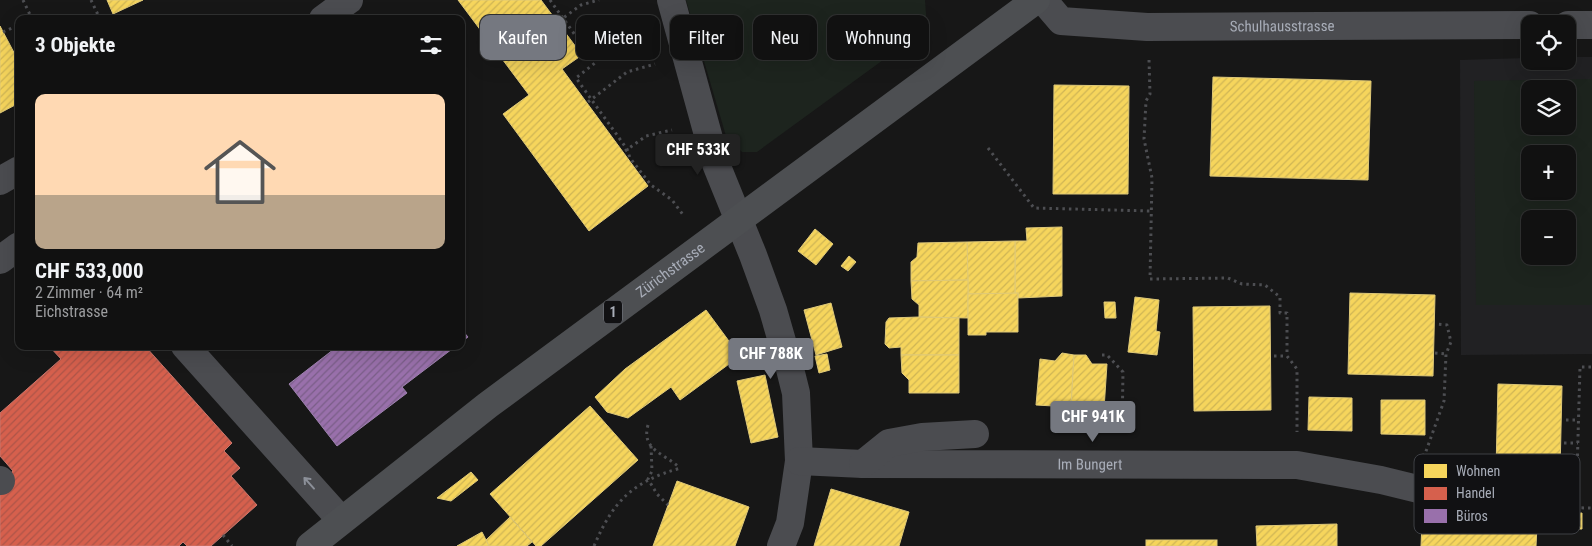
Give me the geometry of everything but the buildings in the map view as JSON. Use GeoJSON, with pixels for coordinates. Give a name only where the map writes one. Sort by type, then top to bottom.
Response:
{"type":"FeatureCollection","features":[{"type":"Feature","properties":{"kind":"main road","name":"Zürichstrasse"},"geometry":{"type":"LineString","coordinates":[[310,546],[488,405],[1036,0]]}},
{"type":"Feature","properties":{"kind":"street"},"geometry":{"type":"LineString","coordinates":[[329,15],[350,0]]}},
{"type":"Feature","properties":{"kind":"street"},"geometry":{"type":"LineString","coordinates":[[671,0],[716,164],[773,310],[796,394],[799,462],[790,523],[781,546]]}},
{"type":"Feature","properties":{"kind":"street","name":"Schulhausstrasse"},"geometry":{"type":"LineString","coordinates":[[1043,0],[1061,21],[1147,27],[1521,25]]}},
{"type":"Feature","properties":{"kind":"street"},"geometry":{"type":"LineString","coordinates":[[1576,25],[1592,25]]}},
{"type":"Feature","properties":{"kind":"street"},"geometry":{"type":"LineString","coordinates":[[0,181],[15,172]]}},
{"type":"Feature","properties":{"kind":"street"},"geometry":{"type":"LineString","coordinates":[[0,260],[15,249]]}},
{"type":"Feature","properties":{"kind":"street"},"geometry":{"type":"LineString","coordinates":[[189,350],[341,520]]}},
{"type":"Feature","properties":{"kind":"street"},"geometry":{"type":"LineString","coordinates":[[863,464],[889,443],[922,437],[975,434]]}},
{"type":"Feature","properties":{"kind":"street","name":"Im Bungert"},"geometry":{"type":"LineString","coordinates":[[799,462],[863,464],[1297,465],[1381,480],[1414,488]]}},
{"type":"Feature","properties":{"kind":"path"},"geometry":{"type":"LineString","coordinates":[[23,0],[30,15]]}},
{"type":"Feature","properties":{"kind":"path"},"geometry":{"type":"LineString","coordinates":[[90,0],[98,15]]}},
{"type":"Feature","properties":{"kind":"path"},"geometry":{"type":"LineString","coordinates":[[550,0],[561,15]]}},
{"type":"Feature","properties":{"kind":"path"},"geometry":{"type":"LineString","coordinates":[[566,16],[581,5],[599,0]]}},
{"type":"Feature","properties":{"kind":"path"},"geometry":{"type":"LineString","coordinates":[[566,22],[595,63],[576,78],[590,101],[651,185],[672,200],[684,216]]}},
{"type":"Feature","properties":{"kind":"path"},"geometry":{"type":"LineString","coordinates":[[4,32],[15,27]]}},
{"type":"Feature","properties":{"kind":"path"},"geometry":{"type":"LineString","coordinates":[[590,101],[627,72],[663,62]]}},
{"type":"Feature","properties":{"kind":"path"},"geometry":{"type":"LineString","coordinates":[[1149,72],[1150,94],[1146,101],[1144,138],[1152,178],[1150,279],[1228,278],[1242,284],[1265,285],[1280,297],[1280,313],[1286,313],[1287,356],[1297,369],[1297,465]]}},
{"type":"Feature","properties":{"kind":"path"},"geometry":{"type":"LineString","coordinates":[[626,150],[646,136],[673,130]]}},
{"type":"Feature","properties":{"kind":"path"},"geometry":{"type":"LineString","coordinates":[[988,148],[1034,208],[1151,211]]}},
{"type":"Feature","properties":{"kind":"path"},"geometry":{"type":"LineString","coordinates":[[1425,454],[1444,401],[1446,354],[1451,342],[1447,326],[1436,324]]}},
{"type":"Feature","properties":{"kind":"path"},"geometry":{"type":"LineString","coordinates":[[1435,353],[1446,354]]}},
{"type":"Feature","properties":{"kind":"path"},"geometry":{"type":"LineString","coordinates":[[1102,355],[1107,355],[1123,372],[1121,464]]}},
{"type":"Feature","properties":{"kind":"path"},"geometry":{"type":"LineString","coordinates":[[1274,356],[1287,356]]}},
{"type":"Feature","properties":{"kind":"path"},"geometry":{"type":"LineString","coordinates":[[1578,454],[1580,367],[1592,367]]}},
{"type":"Feature","properties":{"kind":"path"},"geometry":{"type":"LineString","coordinates":[[1566,420],[1579,420]]}},
{"type":"Feature","properties":{"kind":"path"},"geometry":{"type":"LineString","coordinates":[[594,546],[603,525],[620,500],[648,479],[681,468],[651,446],[646,440],[648,425]]}},
{"type":"Feature","properties":{"kind":"path"},"geometry":{"type":"LineString","coordinates":[[1564,443],[1578,443]]}},
{"type":"Feature","properties":{"kind":"path"},"geometry":{"type":"LineString","coordinates":[[648,479],[652,470],[651,446]]}},
{"type":"Feature","properties":{"kind":"path"},"geometry":{"type":"LineString","coordinates":[[1381,480],[1414,460]]}},
{"type":"Feature","properties":{"kind":"path"},"geometry":{"type":"LineString","coordinates":[[648,479],[657,494],[668,505]]}},
{"type":"Feature","properties":{"kind":"path"},"geometry":{"type":"LineString","coordinates":[[223,536],[232,546]]}},
{"type":"Feature","properties":{"kind":"shaded area"},"geometry":{"type":"Polygon","coordinates":[[[686,0],[925,0],[926,15],[827,15],[827,60],[883,60],[757,152],[742,152],[726,136],[704,60],[743,60],[743,15],[690,15],[686,0]]]}},
{"type":"Feature","properties":{"kind":"shaded area"},"geometry":{"type":"Polygon","coordinates":[[[1576,57],[1592,57],[1592,354],[1461,355],[1460,60],[1521,58],[1521,70],[1576,70],[1576,57]]]}},
{"type":"Feature","properties":{"kind":"shaded area"},"geometry":{"type":"Polygon","coordinates":[[[1592,79],[1592,305],[1476,305],[1474,81],[1521,80],[1521,135],[1576,135],[1576,80],[1533,80],[1592,79]]]}}]}
